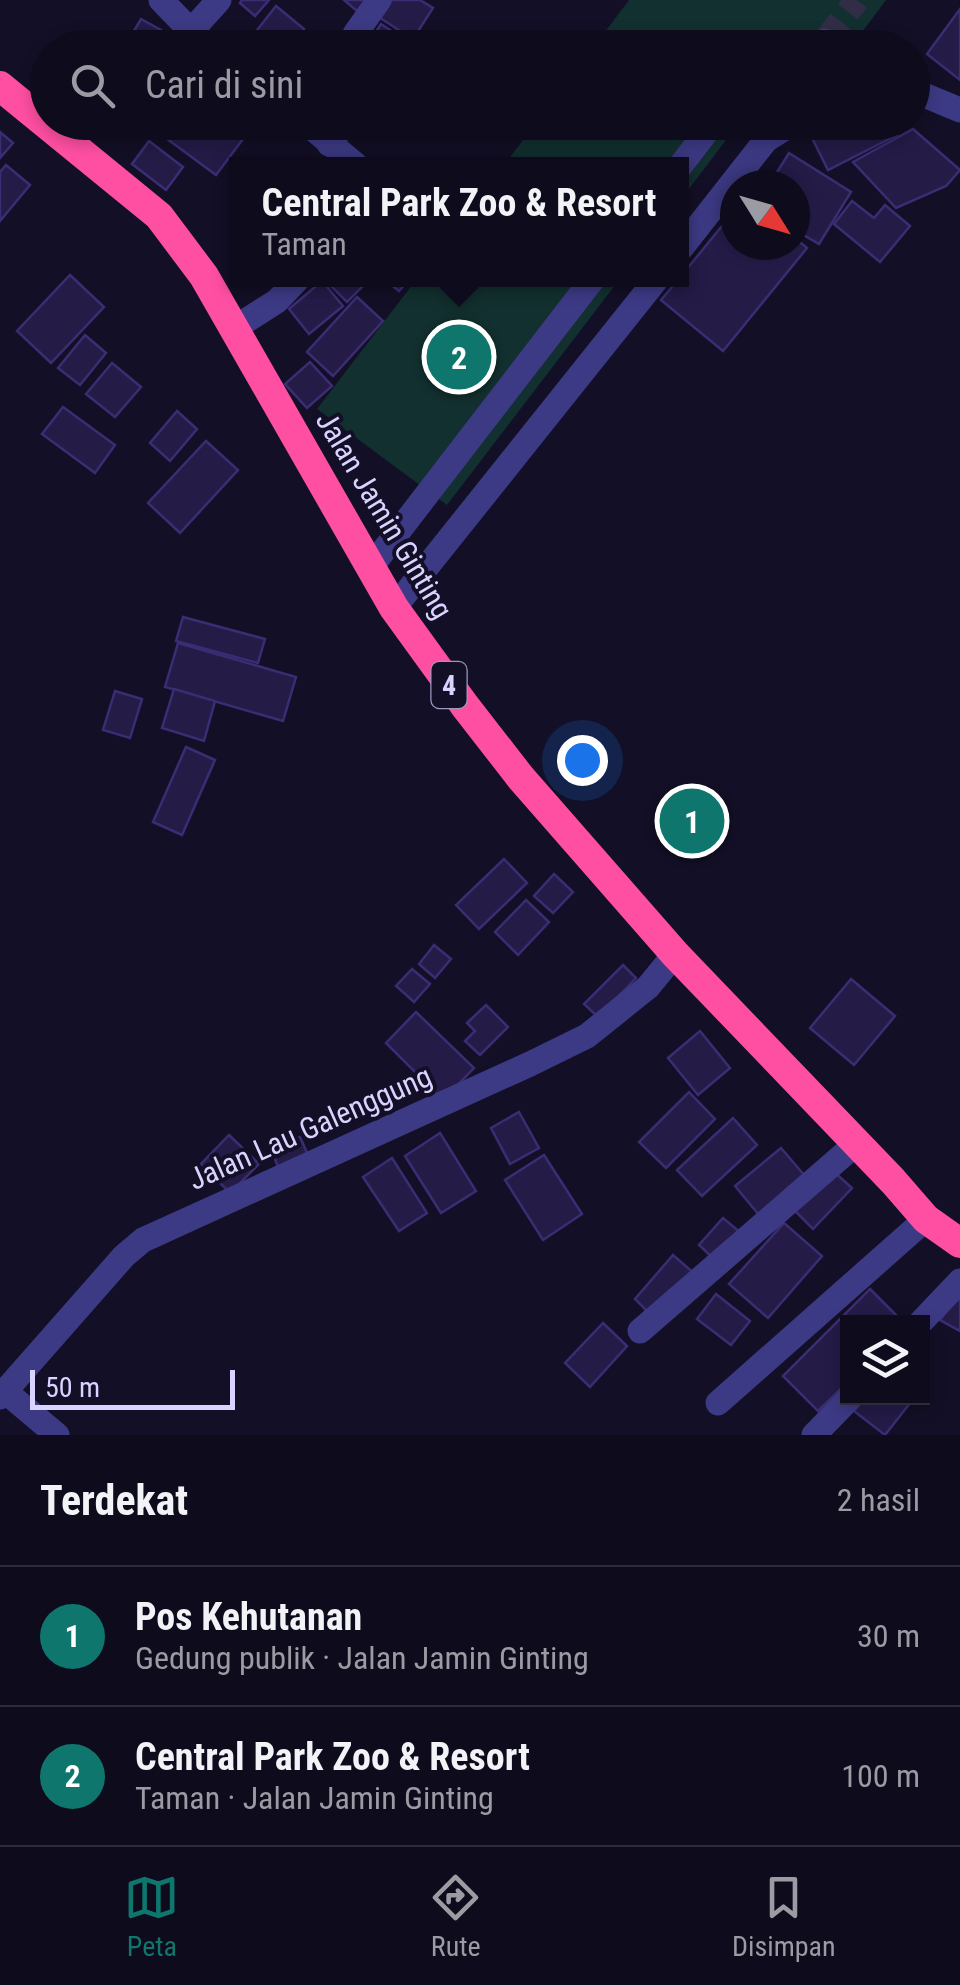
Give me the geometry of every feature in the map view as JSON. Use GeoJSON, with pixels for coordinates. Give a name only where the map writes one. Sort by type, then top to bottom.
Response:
{"type":"FeatureCollection","features":[{"type":"Feature","properties":{"kind":"highway","name":"Jalan Jamin Ginting"},"geometry":{"type":"LineString","coordinates":[[0,86],[30,110]]}},
{"type":"Feature","properties":{"kind":"highway","name":"Jalan Jamin Ginting"},"geometry":{"type":"LineString","coordinates":[[66,140],[160,216],[204,276],[394,608],[521,778],[676,954],[926,1219],[960,1243]]}},
{"type":"Feature","properties":{"kind":"street"},"geometry":{"type":"LineString","coordinates":[[161,0],[189,30]]}},
{"type":"Feature","properties":{"kind":"street"},"geometry":{"type":"LineString","coordinates":[[191,30],[220,0]]}},
{"type":"Feature","properties":{"kind":"street"},"geometry":{"type":"LineString","coordinates":[[358,30],[379,0]]}},
{"type":"Feature","properties":{"kind":"street"},"geometry":{"type":"LineString","coordinates":[[930,98],[960,110]]}},
{"type":"Feature","properties":{"kind":"street"},"geometry":{"type":"LineString","coordinates":[[325,140],[347,157]]}},
{"type":"Feature","properties":{"kind":"street"},"geometry":{"type":"LineString","coordinates":[[329,144],[332,140]]}},
{"type":"Feature","properties":{"kind":"street"},"geometry":{"type":"LineString","coordinates":[[689,239],[766,140]]}},
{"type":"Feature","properties":{"kind":"street"},"geometry":{"type":"LineString","coordinates":[[233,328],[277,301],[290,287]]}},
{"type":"Feature","properties":{"kind":"street"},"geometry":{"type":"LineString","coordinates":[[371,566],[587,287]]}},
{"type":"Feature","properties":{"kind":"street"},"geometry":{"type":"LineString","coordinates":[[394,608],[650,287]]}},
{"type":"Feature","properties":{"kind":"street","name":"Jalan Lau Galenggung"},"geometry":{"type":"LineString","coordinates":[[3,1395],[124,1256],[144,1240],[587,1036],[648,987],[676,954]]}},
{"type":"Feature","properties":{"kind":"street"},"geometry":{"type":"LineString","coordinates":[[640,1331],[858,1143]]}},
{"type":"Feature","properties":{"kind":"street"},"geometry":{"type":"LineString","coordinates":[[718,1403],[926,1219]]}},
{"type":"Feature","properties":{"kind":"street"},"geometry":{"type":"LineString","coordinates":[[928,1315],[960,1281]]}},
{"type":"Feature","properties":{"kind":"street"},"geometry":{"type":"LineString","coordinates":[[3,1395],[57,1435]]}},
{"type":"Feature","properties":{"kind":"street"},"geometry":{"type":"LineString","coordinates":[[814,1435],[843,1405]]}},
{"type":"Feature","properties":{"kind":"green space"},"geometry":{"type":"Polygon","coordinates":[[[629,0],[886,0],[864,30],[606,30],[629,0]]]}},
{"type":"Feature","properties":{"kind":"green space"},"geometry":{"type":"Polygon","coordinates":[[[523,140],[726,140],[689,189],[689,157],[510,157],[523,140]]]}},
{"type":"Feature","properties":{"kind":"green space"},"geometry":{"type":"Polygon","coordinates":[[[411,287],[614,287],[447,505],[317,409],[411,287]]]}},
{"type":"Feature","properties":{"kind":"building"},"geometry":{"type":"Polygon","coordinates":[[[269,0],[255,16],[240,3],[269,0]]]}},
{"type":"Feature","properties":{"kind":"building"},"geometry":{"type":"Polygon","coordinates":[[[344,0],[367,0],[357,11],[344,0]]]}},
{"type":"Feature","properties":{"kind":"building"},"geometry":{"type":"Polygon","coordinates":[[[392,0],[420,0],[433,8],[419,30],[399,30],[380,18],[392,0]]]}},
{"type":"Feature","properties":{"kind":"building"},"geometry":{"type":"Polygon","coordinates":[[[276,6],[304,29],[303,30],[257,30],[276,6]]]}},
{"type":"Feature","properties":{"kind":"building"},"geometry":{"type":"Polygon","coordinates":[[[960,9],[960,80],[930,56],[930,50],[960,9]]]}},
{"type":"Feature","properties":{"kind":"building"},"geometry":{"type":"Polygon","coordinates":[[[141,19],[161,30],[135,30],[141,19]]]}},
{"type":"Feature","properties":{"kind":"building"},"geometry":{"type":"Polygon","coordinates":[[[0,132],[13,143],[0,158],[0,132]]]}},
{"type":"Feature","properties":{"kind":"building"},"geometry":{"type":"Polygon","coordinates":[[[168,140],[242,140],[216,175],[168,140]]]}},
{"type":"Feature","properties":{"kind":"building"},"geometry":{"type":"Polygon","coordinates":[[[813,140],[887,140],[828,170],[813,140]]]}},
{"type":"Feature","properties":{"kind":"building"},"geometry":{"type":"Polygon","coordinates":[[[893,140],[926,140],[960,170],[946,186],[896,208],[853,162],[893,140]]]}},
{"type":"Feature","properties":{"kind":"building"},"geometry":{"type":"Polygon","coordinates":[[[149,141],[183,167],[166,190],[132,164],[149,141]]]}},
{"type":"Feature","properties":{"kind":"building"},"geometry":{"type":"Polygon","coordinates":[[[789,153],[851,192],[819,244],[810,239],[810,170],[778,170],[789,153]]]}},
{"type":"Feature","properties":{"kind":"building"},"geometry":{"type":"Polygon","coordinates":[[[6,165],[30,185],[0,221],[0,172],[6,165]]]}},
{"type":"Feature","properties":{"kind":"building"},"geometry":{"type":"Polygon","coordinates":[[[852,201],[874,218],[885,205],[910,226],[880,262],[834,224],[852,201]]]}},
{"type":"Feature","properties":{"kind":"building"},"geometry":{"type":"Polygon","coordinates":[[[720,228],[720,260],[797,260],[723,351],[661,300],[672,287],[689,287],[689,266],[720,228]]]}},
{"type":"Feature","properties":{"kind":"building"},"geometry":{"type":"Polygon","coordinates":[[[70,275],[104,307],[51,363],[17,331],[70,275]]]}},
{"type":"Feature","properties":{"kind":"building"},"geometry":{"type":"Polygon","coordinates":[[[315,287],[327,287],[343,306],[309,334],[289,309],[315,287]]]}},
{"type":"Feature","properties":{"kind":"building"},"geometry":{"type":"Polygon","coordinates":[[[332,287],[362,287],[347,302],[332,287]]]}},
{"type":"Feature","properties":{"kind":"building"},"geometry":{"type":"Polygon","coordinates":[[[357,297],[383,321],[333,376],[307,352],[357,297]]]}},
{"type":"Feature","properties":{"kind":"building"},"geometry":{"type":"Polygon","coordinates":[[[85,335],[106,353],[80,385],[58,368],[85,335]]]}},
{"type":"Feature","properties":{"kind":"building"},"geometry":{"type":"Polygon","coordinates":[[[310,362],[332,386],[307,408],[285,384],[310,362]]]}},
{"type":"Feature","properties":{"kind":"building"},"geometry":{"type":"Polygon","coordinates":[[[112,363],[141,387],[115,417],[86,394],[112,363]]]}},
{"type":"Feature","properties":{"kind":"building"},"geometry":{"type":"Polygon","coordinates":[[[63,407],[115,445],[95,473],[42,434],[63,407]]]}},
{"type":"Feature","properties":{"kind":"building"},"geometry":{"type":"Polygon","coordinates":[[[177,411],[197,429],[170,461],[150,443],[177,411]]]}},
{"type":"Feature","properties":{"kind":"building"},"geometry":{"type":"Polygon","coordinates":[[[206,441],[238,470],[180,533],[148,503],[206,441]]]}},
{"type":"Feature","properties":{"kind":"building"},"geometry":{"type":"Polygon","coordinates":[[[183,617],[265,639],[258,663],[176,641],[183,617]]]}},
{"type":"Feature","properties":{"kind":"building"},"geometry":{"type":"Polygon","coordinates":[[[178,643],[296,677],[283,721],[165,687],[178,643]]]}},
{"type":"Feature","properties":{"kind":"building"},"geometry":{"type":"Polygon","coordinates":[[[174,689],[215,701],[204,741],[162,728],[174,689]]]}},
{"type":"Feature","properties":{"kind":"building"},"geometry":{"type":"Polygon","coordinates":[[[115,691],[142,699],[130,738],[103,730],[115,691]]]}},
{"type":"Feature","properties":{"kind":"building"},"geometry":{"type":"Polygon","coordinates":[[[186,747],[215,760],[182,835],[153,822],[186,747]]]}},
{"type":"Feature","properties":{"kind":"building"},"geometry":{"type":"Polygon","coordinates":[[[504,859],[527,883],[479,929],[456,905],[504,859]]]}},
{"type":"Feature","properties":{"kind":"building"},"geometry":{"type":"Polygon","coordinates":[[[554,874],[573,892],[553,913],[534,896],[554,874]]]}},
{"type":"Feature","properties":{"kind":"building"},"geometry":{"type":"Polygon","coordinates":[[[526,900],[549,922],[518,955],[495,932],[526,900]]]}},
{"type":"Feature","properties":{"kind":"building"},"geometry":{"type":"Polygon","coordinates":[[[434,945],[451,959],[435,978],[419,964],[434,945]]]}},
{"type":"Feature","properties":{"kind":"building"},"geometry":{"type":"Polygon","coordinates":[[[623,965],[636,978],[598,1017],[584,1004],[623,965]]]}},
{"type":"Feature","properties":{"kind":"building"},"geometry":{"type":"Polygon","coordinates":[[[412,969],[430,984],[414,1002],[396,986],[412,969]]]}},
{"type":"Feature","properties":{"kind":"building"},"geometry":{"type":"Polygon","coordinates":[[[851,979],[895,1016],[854,1065],[810,1028],[851,979]]]}},
{"type":"Feature","properties":{"kind":"building"},"geometry":{"type":"Polygon","coordinates":[[[486,1005],[508,1027],[480,1055],[465,1041],[475,1031],[467,1023],[486,1005]]]}},
{"type":"Feature","properties":{"kind":"building"},"geometry":{"type":"Polygon","coordinates":[[[416,1012],[474,1068],[443,1100],[386,1043],[416,1012]]]}},
{"type":"Feature","properties":{"kind":"building"},"geometry":{"type":"Polygon","coordinates":[[[700,1031],[730,1068],[698,1095],[668,1058],[700,1031]]]}},
{"type":"Feature","properties":{"kind":"building"},"geometry":{"type":"Polygon","coordinates":[[[689,1092],[715,1119],[666,1168],[639,1142],[689,1092]]]}},
{"type":"Feature","properties":{"kind":"building"},"geometry":{"type":"Polygon","coordinates":[[[519,1112],[539,1148],[510,1164],[491,1128],[519,1112]]]}},
{"type":"Feature","properties":{"kind":"building"},"geometry":{"type":"Polygon","coordinates":[[[733,1118],[757,1145],[702,1196],[677,1170],[733,1118]]]}},
{"type":"Feature","properties":{"kind":"building"},"geometry":{"type":"Polygon","coordinates":[[[440,1133],[476,1191],[441,1213],[405,1156],[440,1133]]]}},
{"type":"Feature","properties":{"kind":"building"},"geometry":{"type":"Polygon","coordinates":[[[229,1135],[259,1164],[230,1193],[201,1164],[229,1135]]]}},
{"type":"Feature","properties":{"kind":"building"},"geometry":{"type":"Polygon","coordinates":[[[300,1137],[309,1157],[279,1169],[271,1150],[300,1137]]]}},
{"type":"Feature","properties":{"kind":"building"},"geometry":{"type":"Polygon","coordinates":[[[781,1148],[805,1176],[759,1215],[735,1186],[781,1148]]]}},
{"type":"Feature","properties":{"kind":"building"},"geometry":{"type":"Polygon","coordinates":[[[544,1155],[582,1214],[543,1240],[505,1180],[544,1155]]]}},
{"type":"Feature","properties":{"kind":"building"},"geometry":{"type":"Polygon","coordinates":[[[392,1158],[427,1213],[399,1231],[363,1177],[392,1158]]]}},
{"type":"Feature","properties":{"kind":"building"},"geometry":{"type":"Polygon","coordinates":[[[832,1170],[852,1188],[813,1229],[794,1210],[832,1170]]]}},
{"type":"Feature","properties":{"kind":"building"},"geometry":{"type":"Polygon","coordinates":[[[723,1218],[741,1233],[714,1259],[699,1245],[723,1218]]]}},
{"type":"Feature","properties":{"kind":"building"},"geometry":{"type":"Polygon","coordinates":[[[784,1223],[822,1256],[768,1318],[729,1284],[784,1223]]]}},
{"type":"Feature","properties":{"kind":"building"},"geometry":{"type":"Polygon","coordinates":[[[673,1255],[696,1275],[651,1315],[635,1299],[673,1255]]]}},
{"type":"Feature","properties":{"kind":"building"},"geometry":{"type":"Polygon","coordinates":[[[870,1289],[896,1315],[844,1315],[870,1289]]]}},
{"type":"Feature","properties":{"kind":"building"},"geometry":{"type":"Polygon","coordinates":[[[960,1292],[960,1331],[940,1320],[960,1292]]]}},
{"type":"Feature","properties":{"kind":"building"},"geometry":{"type":"Polygon","coordinates":[[[716,1294],[750,1321],[731,1345],[697,1319],[716,1294]]]}},
{"type":"Feature","properties":{"kind":"building"},"geometry":{"type":"Polygon","coordinates":[[[840,1319],[840,1390],[818,1411],[783,1376],[840,1319]]]}},
{"type":"Feature","properties":{"kind":"building"},"geometry":{"type":"Polygon","coordinates":[[[603,1323],[627,1346],[590,1387],[565,1363],[603,1323]]]}},
{"type":"Feature","properties":{"kind":"building"},"geometry":{"type":"Polygon","coordinates":[[[859,1405],[909,1405],[885,1435],[854,1411],[859,1405]]]}},
{"type":"Feature","properties":{"kind":"tunnel"},"geometry":{"type":"LineString","coordinates":[[834,30],[857,0]]}},
{"type":"Feature","properties":{"kind":"place","name":"Central Park Zoo & Resort"},"geometry":{"type":"Point","coordinates":[459,357]}},
{"type":"Feature","properties":{"kind":"place","name":"Pos Kehutanan"},"geometry":{"type":"Point","coordinates":[692,821]}}]}
